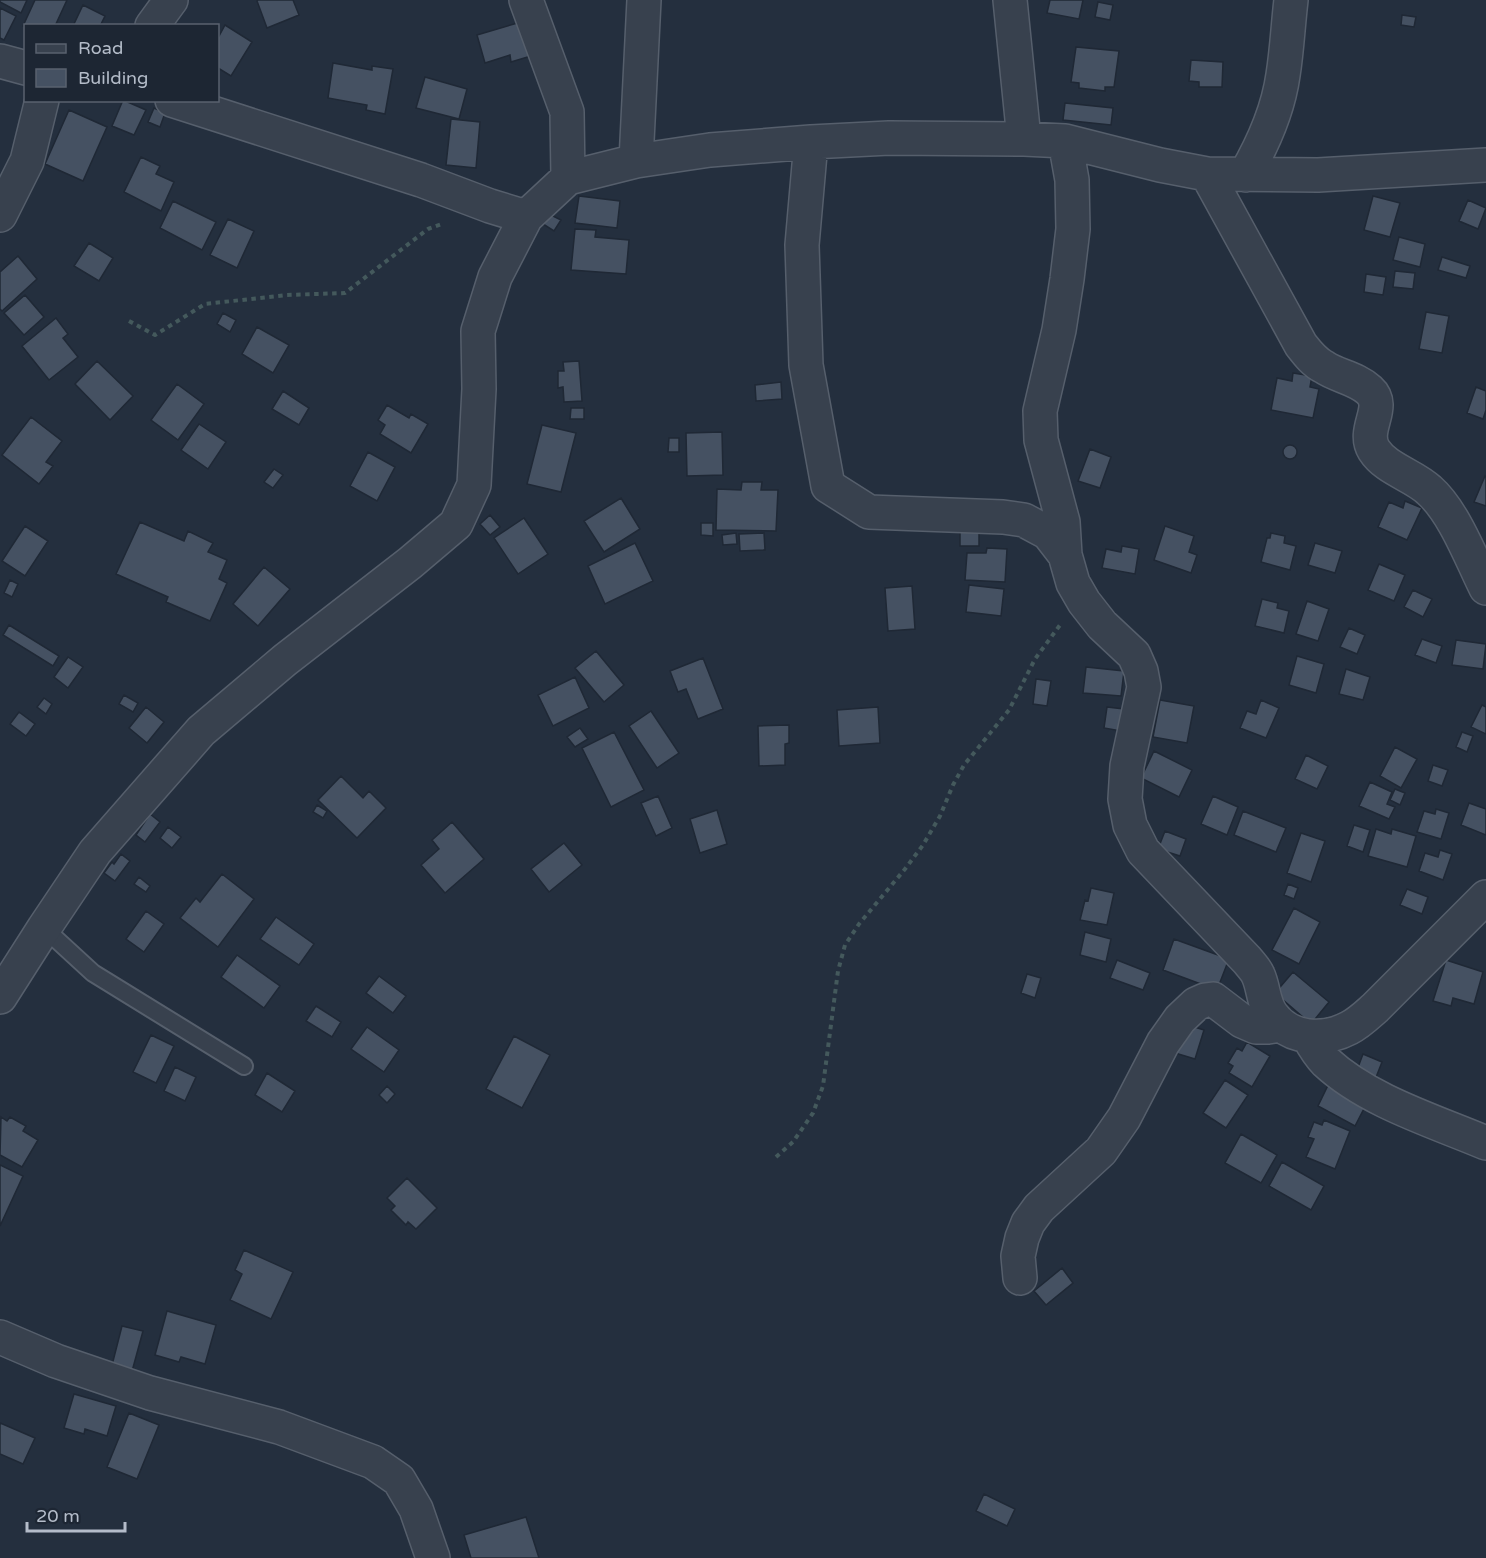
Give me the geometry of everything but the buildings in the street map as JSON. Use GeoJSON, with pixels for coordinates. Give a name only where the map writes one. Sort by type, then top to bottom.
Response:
{"type":"FeatureCollection","features":[{"type":"Feature","properties":{"kind":"street"},"geometry":{"type":"LineString","coordinates":[[153,24],[171,0]]}},
{"type":"Feature","properties":{"kind":"street"},"geometry":{"type":"LineString","coordinates":[[526,0],[567,112],[568,178]]}},
{"type":"Feature","properties":{"kind":"street"},"geometry":{"type":"LineString","coordinates":[[636,161],[644,0]]}},
{"type":"Feature","properties":{"kind":"street"},"geometry":{"type":"LineString","coordinates":[[1010,0],[1024,139]]}},
{"type":"Feature","properties":{"kind":"street"},"geometry":{"type":"LineString","coordinates":[[1245,175],[1259,152],[1275,108],[1283,77],[1291,0]]}},
{"type":"Feature","properties":{"kind":"street"},"geometry":{"type":"LineString","coordinates":[[0,62],[24,68]]}},
{"type":"Feature","properties":{"kind":"street"},"geometry":{"type":"LineString","coordinates":[[0,215],[27,160],[42,102]]}},
{"type":"Feature","properties":{"kind":"street"},"geometry":{"type":"LineString","coordinates":[[178,102],[421,180],[526,217]]}},
{"type":"Feature","properties":{"kind":"street"},"geometry":{"type":"LineString","coordinates":[[0,997],[95,852],[201,731],[285,660],[410,563],[456,524],[474,485],[479,388],[478,331],[495,277],[526,217],[568,178],[636,161],[710,150],[811,141],[889,138],[1065,141],[1160,165],[1207,174],[1318,176],[1486,165]]}},
{"type":"Feature","properties":{"kind":"street"},"geometry":{"type":"LineString","coordinates":[[811,141],[802,245],[806,365],[828,486],[869,512],[931,513],[1024,520],[1048,533],[1065,555]]}},
{"type":"Feature","properties":{"kind":"street"},"geometry":{"type":"LineString","coordinates":[[1065,141],[1072,180],[1073,229],[1059,330],[1040,411],[1041,440],[1063,522],[1065,555],[1073,584],[1102,625],[1134,655],[1141,671],[1144,687],[1127,766],[1125,799],[1130,825],[1143,851],[1258,974],[1265,1002],[1271,1014],[1294,1030],[1325,1061],[1351,1082],[1386,1101],[1486,1143]]}},
{"type":"Feature","properties":{"kind":"street"},"geometry":{"type":"LineString","coordinates":[[1207,174],[1301,345],[1311,358],[1324,368],[1360,384],[1375,397],[1376,408],[1370,429],[1370,441],[1375,452],[1428,488],[1440,501],[1449,514],[1486,588]]}},
{"type":"Feature","properties":{"kind":"street"},"geometry":{"type":"LineString","coordinates":[[1020,1278],[1018,1256],[1028,1223],[1039,1208],[1101,1151],[1124,1118],[1163,1043],[1179,1019],[1196,1004],[1213,999],[1242,1021],[1256,1027],[1294,1030],[1327,1036],[1348,1029],[1361,1020],[1486,897]]}},
{"type":"Feature","properties":{"kind":"street"},"geometry":{"type":"LineString","coordinates":[[0,1337],[56,1362],[150,1393],[279,1426],[373,1462],[399,1480],[416,1509],[433,1558]]}},
{"type":"Feature","properties":{"kind":"lane"},"geometry":{"type":"LineString","coordinates":[[44,928],[93,973],[244,1066]]}},
{"type":"Feature","properties":{"kind":"path"},"geometry":{"type":"LineString","coordinates":[[129,321],[155,335],[205,304],[287,295],[345,293],[428,229],[490,206]]}},
{"type":"Feature","properties":{"kind":"path"},"geometry":{"type":"LineString","coordinates":[[777,1156],[793,1142],[813,1113],[823,1086],[838,971],[844,945],[922,845],[940,816],[964,765],[1009,710],[1035,659],[1061,623],[1084,602]]}}]}
